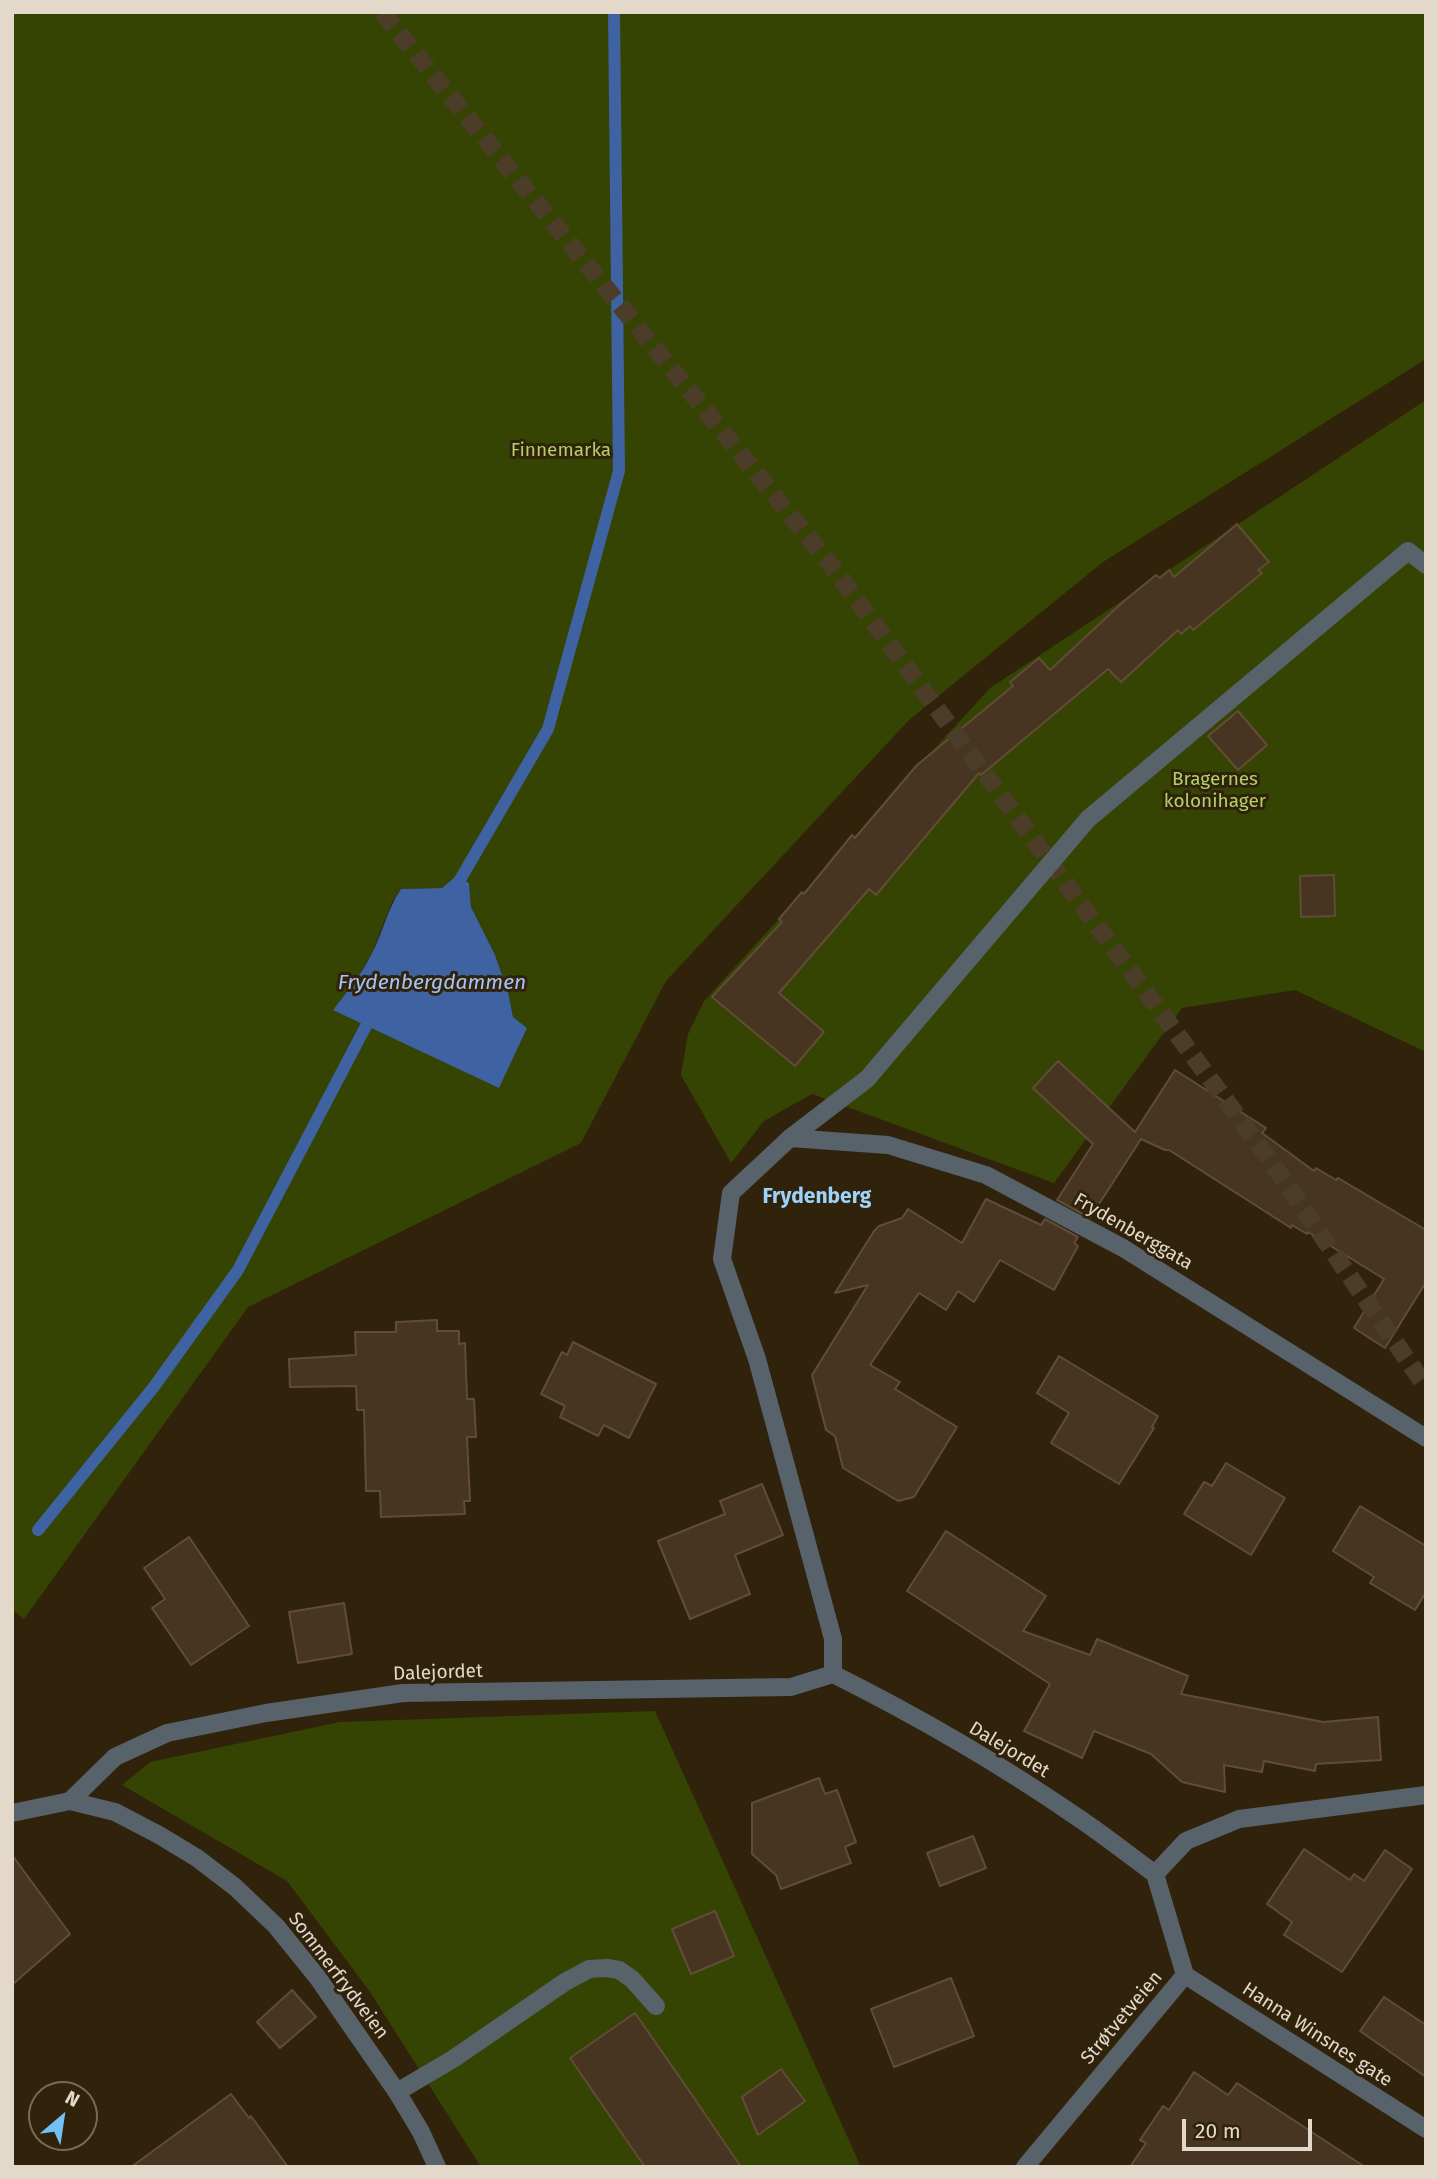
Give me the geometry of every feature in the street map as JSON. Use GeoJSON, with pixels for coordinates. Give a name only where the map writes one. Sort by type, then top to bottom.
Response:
{"type":"FeatureCollection","features":[{"type":"Feature","properties":{"kind":"street"},"geometry":{"type":"LineString","coordinates":[[833,1674],[833,1639],[757,1359],[722,1259],[731,1193],[790,1138],[867,1079],[1088,819],[1408,551],[1426,565]]}},
{"type":"Feature","properties":{"kind":"street","name":"Frydenberggata"},"geometry":{"type":"LineString","coordinates":[[790,1138],[888,1145],[986,1175],[1123,1248],[1426,1438]]}},
{"type":"Feature","properties":{"kind":"street","name":"Dalejordet"},"geometry":{"type":"LineString","coordinates":[[70,1801],[115,1757],[167,1733],[266,1713],[403,1693],[791,1688],[833,1674],[889,1702],[1014,1776],[1077,1817],[1155,1874]]}},
{"type":"Feature","properties":{"kind":"street"},"geometry":{"type":"LineString","coordinates":[[1155,1874],[1186,1841],[1239,1819],[1426,1795]]}},
{"type":"Feature","properties":{"kind":"street","name":"Sommerfrydveien"},"geometry":{"type":"LineString","coordinates":[[12,1813],[70,1801],[115,1812],[197,1858],[235,1887],[276,1926],[318,1979],[397,2092],[421,2132],[437,2167]]}},
{"type":"Feature","properties":{"kind":"street","name":"Strøtvetveien"},"geometry":{"type":"LineString","coordinates":[[1025,2167],[1185,1975],[1155,1874]]}},
{"type":"Feature","properties":{"kind":"street"},"geometry":{"type":"LineString","coordinates":[[397,2092],[453,2059],[565,1982],[589,1969],[619,1970],[632,1979],[656,2006]]}},
{"type":"Feature","properties":{"kind":"street","name":"Hanna Winsnes gate"},"geometry":{"type":"LineString","coordinates":[[1185,1975],[1426,2129]]}},
{"type":"Feature","properties":{"kind":"green space","name":"Finnemarka"},"geometry":{"type":"Polygon","coordinates":[[[12,12],[1426,12],[1426,359],[1103,562],[909,720],[666,981],[581,1143],[248,1307],[24,1619],[12,1609],[12,12]],[[456,876],[442,888],[401,889],[392,902],[372,953],[358,977],[499,1088],[526,1028],[513,1017],[508,992],[495,955],[471,907],[469,883],[456,876]]]}},
{"type":"Feature","properties":{"kind":"green space","name":"Bragernes kolonihager"},"geometry":{"type":"Polygon","coordinates":[[[1426,400],[1426,1052],[1295,990],[1182,1008],[1054,1183],[812,1094],[764,1121],[731,1163],[681,1075],[688,1034],[704,1001],[990,688],[1426,400]]]}},
{"type":"Feature","properties":{"kind":"green space"},"geometry":{"type":"Polygon","coordinates":[[[655,1711],[861,2167],[481,2167],[370,1992],[287,1881],[122,1785],[150,1762],[340,1722],[655,1711]]]}},
{"type":"Feature","properties":{"kind":"water","name":"Frydenbergdammen"},"geometry":{"type":"Polygon","coordinates":[[[456,876],[469,883],[471,907],[495,955],[508,992],[513,1017],[527,1028],[499,1088],[333,1010],[367,962],[401,889],[442,888],[456,876]]]}},
{"type":"Feature","properties":{"kind":"building"},"geometry":{"type":"Polygon","coordinates":[[[1237,524],[1269,562],[1258,570],[1262,573],[1193,630],[1190,626],[1181,634],[1178,630],[1121,682],[1108,669],[981,775],[979,773],[876,895],[869,889],[779,993],[824,1032],[795,1066],[712,997],[782,922],[779,919],[802,892],[804,894],[852,835],[855,838],[917,765],[1013,686],[1010,682],[1039,658],[1050,670],[1156,575],[1160,578],[1169,570],[1174,577],[1237,524]]]}},
{"type":"Feature","properties":{"kind":"building"},"geometry":{"type":"Polygon","coordinates":[[[1238,711],[1267,745],[1238,770],[1208,736],[1238,711]]]}},
{"type":"Feature","properties":{"kind":"building"},"geometry":{"type":"Polygon","coordinates":[[[1334,875],[1335,916],[1301,917],[1300,876],[1334,875]]]}},
{"type":"Feature","properties":{"kind":"building"},"geometry":{"type":"Polygon","coordinates":[[[1058,1061],[1135,1132],[1175,1070],[1266,1128],[1262,1133],[1314,1171],[1316,1168],[1336,1180],[1338,1178],[1426,1230],[1426,1282],[1385,1348],[1354,1328],[1384,1279],[1308,1232],[1307,1234],[1292,1225],[1291,1228],[1169,1150],[1141,1139],[1090,1218],[1057,1200],[1093,1144],[1033,1088],[1058,1061]]]}},
{"type":"Feature","properties":{"kind":"building"},"geometry":{"type":"Polygon","coordinates":[[[986,1199],[1041,1225],[1045,1219],[1078,1237],[1074,1243],[1078,1246],[1054,1290],[1000,1260],[974,1302],[958,1291],[946,1310],[919,1293],[870,1365],[900,1382],[895,1389],[957,1427],[914,1497],[898,1501],[843,1468],[835,1436],[826,1430],[812,1375],[868,1285],[835,1293],[879,1226],[902,1218],[908,1209],[962,1243],[986,1199]]]}},
{"type":"Feature","properties":{"kind":"building"},"geometry":{"type":"Polygon","coordinates":[[[437,1320],[437,1331],[459,1331],[459,1344],[465,1343],[467,1399],[474,1399],[476,1437],[467,1437],[470,1501],[464,1501],[465,1514],[381,1517],[380,1491],[366,1491],[364,1410],[357,1410],[356,1386],[290,1387],[289,1359],[356,1355],[355,1332],[396,1332],[396,1322],[437,1320]]]}},
{"type":"Feature","properties":{"kind":"building"},"geometry":{"type":"Polygon","coordinates":[[[573,1342],[656,1384],[629,1438],[604,1425],[598,1436],[560,1417],[565,1406],[541,1394],[562,1352],[567,1355],[573,1342]]]}},
{"type":"Feature","properties":{"kind":"building"},"geometry":{"type":"Polygon","coordinates":[[[1059,1356],[1158,1416],[1152,1427],[1154,1428],[1119,1484],[1051,1443],[1069,1413],[1037,1393],[1059,1356]]]}},
{"type":"Feature","properties":{"kind":"building"},"geometry":{"type":"Polygon","coordinates":[[[1226,1463],[1285,1498],[1251,1555],[1184,1514],[1204,1482],[1212,1486],[1226,1463]]]}},
{"type":"Feature","properties":{"kind":"building"},"geometry":{"type":"Polygon","coordinates":[[[762,1484],[783,1535],[735,1555],[750,1594],[690,1619],[658,1541],[725,1514],[720,1501],[762,1484]]]}},
{"type":"Feature","properties":{"kind":"building"},"geometry":{"type":"Polygon","coordinates":[[[1360,1506],[1426,1546],[1426,1592],[1415,1610],[1370,1583],[1374,1577],[1333,1551],[1360,1506]]]}},
{"type":"Feature","properties":{"kind":"building"},"geometry":{"type":"Polygon","coordinates":[[[946,1531],[1046,1596],[1023,1631],[1090,1655],[1097,1639],[1188,1676],[1181,1694],[1323,1722],[1378,1717],[1381,1760],[1316,1764],[1315,1771],[1264,1761],[1262,1772],[1224,1765],[1225,1792],[1182,1782],[1151,1754],[1094,1731],[1082,1758],[1024,1731],[1050,1684],[907,1591],[946,1531]]]}},
{"type":"Feature","properties":{"kind":"building"},"geometry":{"type":"Polygon","coordinates":[[[189,1537],[249,1626],[191,1665],[152,1608],[165,1599],[144,1568],[189,1537]]]}},
{"type":"Feature","properties":{"kind":"building"},"geometry":{"type":"Polygon","coordinates":[[[344,1603],[352,1654],[298,1663],[289,1612],[344,1603]]]}},
{"type":"Feature","properties":{"kind":"building"},"geometry":{"type":"Polygon","coordinates":[[[819,1778],[825,1794],[837,1790],[856,1842],[845,1847],[851,1863],[781,1889],[776,1875],[752,1854],[752,1803],[819,1778]]]}},
{"type":"Feature","properties":{"kind":"building"},"geometry":{"type":"Polygon","coordinates":[[[973,1836],[986,1868],[940,1886],[927,1853],[973,1836]]]}},
{"type":"Feature","properties":{"kind":"building"},"geometry":{"type":"Polygon","coordinates":[[[1304,1849],[1350,1880],[1354,1874],[1364,1881],[1385,1850],[1412,1869],[1342,1972],[1284,1935],[1292,1922],[1267,1904],[1304,1849]]]}},
{"type":"Feature","properties":{"kind":"building"},"geometry":{"type":"Polygon","coordinates":[[[12,1855],[70,1934],[12,1985],[12,1855]]]}},
{"type":"Feature","properties":{"kind":"building"},"geometry":{"type":"Polygon","coordinates":[[[715,1911],[734,1956],[691,1974],[672,1929],[715,1911]]]}},
{"type":"Feature","properties":{"kind":"building"},"geometry":{"type":"Polygon","coordinates":[[[951,1978],[974,2036],[894,2067],[871,2009],[951,1978]]]}},
{"type":"Feature","properties":{"kind":"building"},"geometry":{"type":"Polygon","coordinates":[[[292,1990],[316,2017],[280,2048],[257,2022],[292,1990]]]}},
{"type":"Feature","properties":{"kind":"building"},"geometry":{"type":"Polygon","coordinates":[[[1384,1997],[1426,2025],[1426,2077],[1360,2031],[1384,1997]]]}},
{"type":"Feature","properties":{"kind":"building"},"geometry":{"type":"Polygon","coordinates":[[[635,2013],[741,2167],[645,2167],[570,2058],[635,2013]]]}},
{"type":"Feature","properties":{"kind":"building"},"geometry":{"type":"Polygon","coordinates":[[[781,2069],[805,2101],[758,2135],[742,2097],[781,2069]]]}},
{"type":"Feature","properties":{"kind":"building"},"geometry":{"type":"Polygon","coordinates":[[[1194,2072],[1228,2095],[1237,2083],[1365,2167],[1130,2167],[1146,2143],[1140,2140],[1163,2106],[1169,2110],[1194,2072]]]}},
{"type":"Feature","properties":{"kind":"building"},"geometry":{"type":"Polygon","coordinates":[[[231,2094],[249,2118],[251,2116],[288,2167],[131,2167],[231,2094]]]}},
{"type":"Feature","properties":{"kind":"waterway"},"geometry":{"type":"LineString","coordinates":[[454,890],[548,729],[619,471],[614,12]]}},
{"type":"Feature","properties":{"kind":"waterway"},"geometry":{"type":"LineString","coordinates":[[38,1530],[153,1388],[238,1270],[374,1014]]}},
{"type":"Feature","properties":{"kind":"tunnel"},"geometry":{"type":"LineString","coordinates":[[382,12],[834,569],[1269,1159],[1426,1387]]}},
{"type":"Feature","properties":{"kind":"district","name":"Frydenberg"},"geometry":{"type":"Point","coordinates":[817,1197]}}]}
